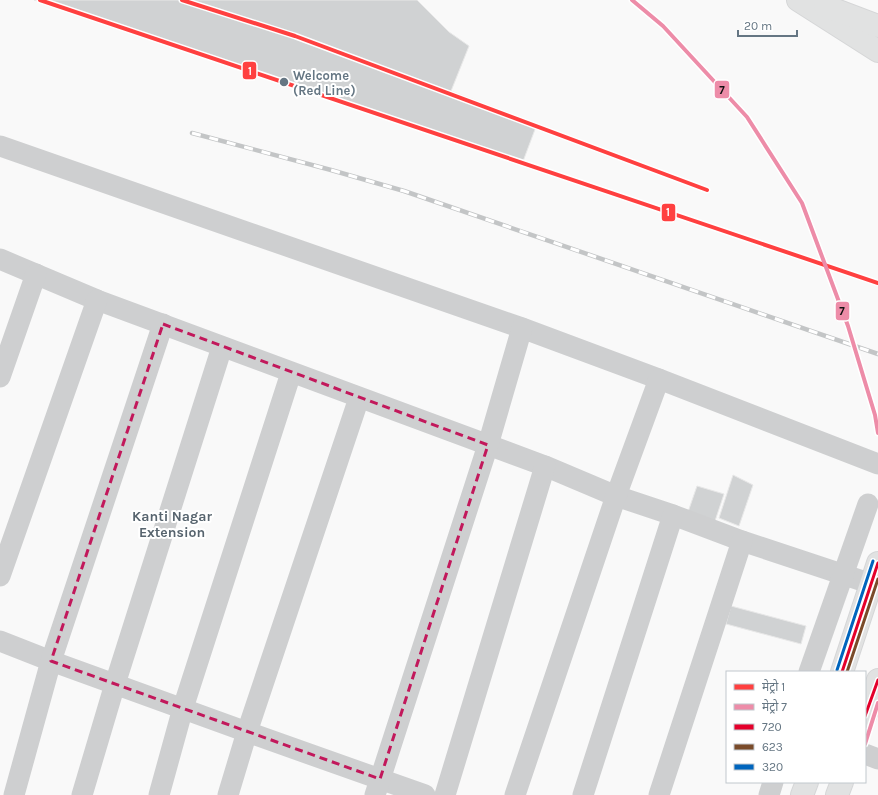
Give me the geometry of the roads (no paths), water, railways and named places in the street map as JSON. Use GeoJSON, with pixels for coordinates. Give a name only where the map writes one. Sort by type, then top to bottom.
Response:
{"type":"FeatureCollection","features":[{"type":"Feature","properties":{"kind":"main road"},"geometry":{"type":"LineString","coordinates":[[798,0],[878,51]]}},
{"type":"Feature","properties":{"kind":"main road"},"geometry":{"type":"LineString","coordinates":[[811,0],[878,26]]}},
{"type":"Feature","properties":{"kind":"main road"},"geometry":{"type":"LineString","coordinates":[[842,671],[874,585],[878,563]]}},
{"type":"Feature","properties":{"kind":"main road"},"geometry":{"type":"LineString","coordinates":[[866,713],[878,680]]}},
{"type":"Feature","properties":{"kind":"main road"},"geometry":{"type":"LineString","coordinates":[[802,795],[806,783]]}},
{"type":"Feature","properties":{"kind":"main road"},"geometry":{"type":"LineString","coordinates":[[837,795],[842,783]]}},
{"type":"Feature","properties":{"kind":"street"},"geometry":{"type":"LineString","coordinates":[[0,146],[522,328],[659,378],[878,464]]}},
{"type":"Feature","properties":{"kind":"street"},"geometry":{"type":"LineString","coordinates":[[0,259],[97,300],[546,466],[616,496],[673,515],[742,541],[874,585]]}},
{"type":"Feature","properties":{"kind":"street"},"geometry":{"type":"LineString","coordinates":[[0,377],[36,274]]}},
{"type":"Feature","properties":{"kind":"street"},"geometry":{"type":"LineString","coordinates":[[0,576],[97,300]]}},
{"type":"Feature","properties":{"kind":"street"},"geometry":{"type":"LineString","coordinates":[[14,795],[51,661],[163,324]]}},
{"type":"Feature","properties":{"kind":"street"},"geometry":{"type":"LineString","coordinates":[[377,787],[488,445],[522,328]]}},
{"type":"Feature","properties":{"kind":"street"},"geometry":{"type":"LineString","coordinates":[[82,795],[115,684],[222,347]]}},
{"type":"Feature","properties":{"kind":"street"},"geometry":{"type":"LineString","coordinates":[[159,795],[183,708],[291,373]]}},
{"type":"Feature","properties":{"kind":"street"},"geometry":{"type":"LineString","coordinates":[[515,795],[616,496],[659,378]]}},
{"type":"Feature","properties":{"kind":"street"},"geometry":{"type":"LineString","coordinates":[[228,795],[247,732],[359,398]]}},
{"type":"Feature","properties":{"kind":"street"},"geometry":{"type":"LineString","coordinates":[[445,795],[546,466]]}},
{"type":"Feature","properties":{"kind":"street"},"geometry":{"type":"LineString","coordinates":[[809,671],[868,504]]}},
{"type":"Feature","properties":{"kind":"street"},"geometry":{"type":"LineString","coordinates":[[583,795],[673,515]]}},
{"type":"Feature","properties":{"kind":"street"},"geometry":{"type":"LineString","coordinates":[[658,795],[742,541]]}},
{"type":"Feature","properties":{"kind":"street"},"geometry":{"type":"LineString","coordinates":[[0,640],[51,661],[247,732],[377,787],[425,795]]}},
{"type":"Feature","properties":{"kind":"street"},"geometry":{"type":"LineString","coordinates":[[866,754],[878,759]]}},
{"type":"Feature","properties":{"kind":"street"},"geometry":{"type":"LineString","coordinates":[[769,795],[773,783]]}},
{"type":"Feature","properties":{"kind":"railway"},"geometry":{"type":"LineString","coordinates":[[192,133],[404,191],[878,354]]}},
{"type":"Feature","properties":{"kind":"metro line","name":"1"},"geometry":{"type":"LineString","coordinates":[[40,0],[878,283]]}},
{"type":"Feature","properties":{"kind":"metro line","name":"1"},"geometry":{"type":"LineString","coordinates":[[182,0],[295,36],[707,190]]}},
{"type":"Feature","properties":{"kind":"metro line","name":"7"},"geometry":{"type":"LineString","coordinates":[[632,0],[663,26],[747,117],[802,203],[848,326],[875,415],[878,433]]}},
{"type":"Feature","properties":{"kind":"metro line","name":"7"},"geometry":{"type":"LineString","coordinates":[[866,741],[878,703]]}},
{"type":"Feature","properties":{"kind":"place","name":"Welcome (Red Line)"},"geometry":{"type":"Point","coordinates":[284,82]}},
{"type":"Feature","properties":{"kind":"district","name":"Kanti Nagar Extension"},"geometry":{"type":"Point","coordinates":[172,524]}}]}
